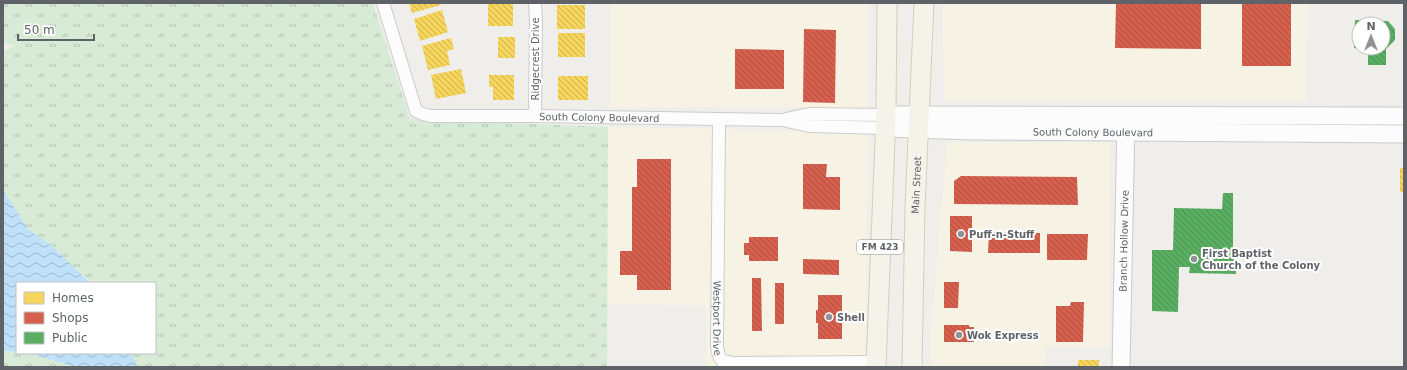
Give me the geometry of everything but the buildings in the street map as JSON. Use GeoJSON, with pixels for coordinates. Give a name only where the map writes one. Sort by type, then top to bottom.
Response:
{"type":"FeatureCollection","features":[{"type":"Feature","properties":{"kind":"main road","name":"FM 423"},"geometry":{"type":"LineString","coordinates":[[876,364],[886,121],[887,3]]}},
{"type":"Feature","properties":{"kind":"main road","name":"Main Street"},"geometry":{"type":"LineString","coordinates":[[912,367],[915,206],[924,3]]}},
{"type":"Feature","properties":{"kind":"main road"},"geometry":{"type":"LineString","coordinates":[[1323,115],[1324,133]]}},
{"type":"Feature","properties":{"kind":"main road","name":"South Colony Boulevard"},"geometry":{"type":"LineString","coordinates":[[886,121],[919,122],[1126,116],[1398,116]]}},
{"type":"Feature","properties":{"kind":"main road","name":"Branch Hollow Drive"},"geometry":{"type":"LineString","coordinates":[[1121,367],[1126,116]]}},
{"type":"Feature","properties":{"kind":"main road"},"geometry":{"type":"LineString","coordinates":[[1398,116],[1398,134]]}},
{"type":"Feature","properties":{"kind":"main road","name":"South Colony Boulevard"},"geometry":{"type":"LineString","coordinates":[[919,122],[972,131],[1398,134]]}},
{"type":"Feature","properties":{"kind":"street","name":"South Colony Boulevard"},"geometry":{"type":"LineString","coordinates":[[383,3],[416,111],[431,116],[783,120],[809,114],[886,121]]}},
{"type":"Feature","properties":{"kind":"street","name":"Ridgecrest Drive"},"geometry":{"type":"LineString","coordinates":[[535,3],[535,116]]}},
{"type":"Feature","properties":{"kind":"street","name":"Westport Drive"},"geometry":{"type":"LineString","coordinates":[[719,119],[717,348],[722,361],[876,364]]}},
{"type":"Feature","properties":{"kind":"shaded area"},"geometry":{"type":"Polygon","coordinates":[[[611,3],[868,3],[867,108],[611,107],[611,3]]]}},
{"type":"Feature","properties":{"kind":"shaded area"},"geometry":{"type":"Polygon","coordinates":[[[942,3],[1307,3],[1306,101],[944,100],[942,3]]]}},
{"type":"Feature","properties":{"kind":"shaded area"},"geometry":{"type":"Polygon","coordinates":[[[608,127],[868,132],[865,367],[706,367],[706,305],[607,304],[608,127]]]}},
{"type":"Feature","properties":{"kind":"shaded area"},"geometry":{"type":"Polygon","coordinates":[[[947,142],[1110,142],[1109,347],[1046,346],[1046,367],[930,367],[931,332],[947,142]]]}},
{"type":"Feature","properties":{"kind":"green space"},"geometry":{"type":"Polygon","coordinates":[[[3,3],[373,3],[410,119],[608,127],[607,367],[138,367],[132,354],[156,354],[156,282],[89,282],[52,246],[28,229],[3,190],[3,52],[14,46],[3,42],[3,3]]]}},
{"type":"Feature","properties":{"kind":"green space"},"geometry":{"type":"Polygon","coordinates":[[[3,351],[16,352],[16,354],[32,354],[75,367],[3,367],[3,351]]]}},
{"type":"Feature","properties":{"kind":"water"},"geometry":{"type":"Polygon","coordinates":[[[3,190],[28,229],[52,246],[89,282],[16,282],[16,352],[3,351],[3,190]]]}},
{"type":"Feature","properties":{"kind":"water"},"geometry":{"type":"Polygon","coordinates":[[[32,354],[132,354],[138,367],[75,367],[32,354]]]}},
{"type":"Feature","properties":{"kind":"place","name":"Puff-n-Stuff"},"geometry":{"type":"Point","coordinates":[961,234]}},
{"type":"Feature","properties":{"kind":"place","name":"First Baptist Church of the Colony"},"geometry":{"type":"Point","coordinates":[1194,259]}},
{"type":"Feature","properties":{"kind":"place","name":"Shell"},"geometry":{"type":"Point","coordinates":[829,317]}},
{"type":"Feature","properties":{"kind":"place","name":"Wok Express"},"geometry":{"type":"Point","coordinates":[959,335]}}]}
